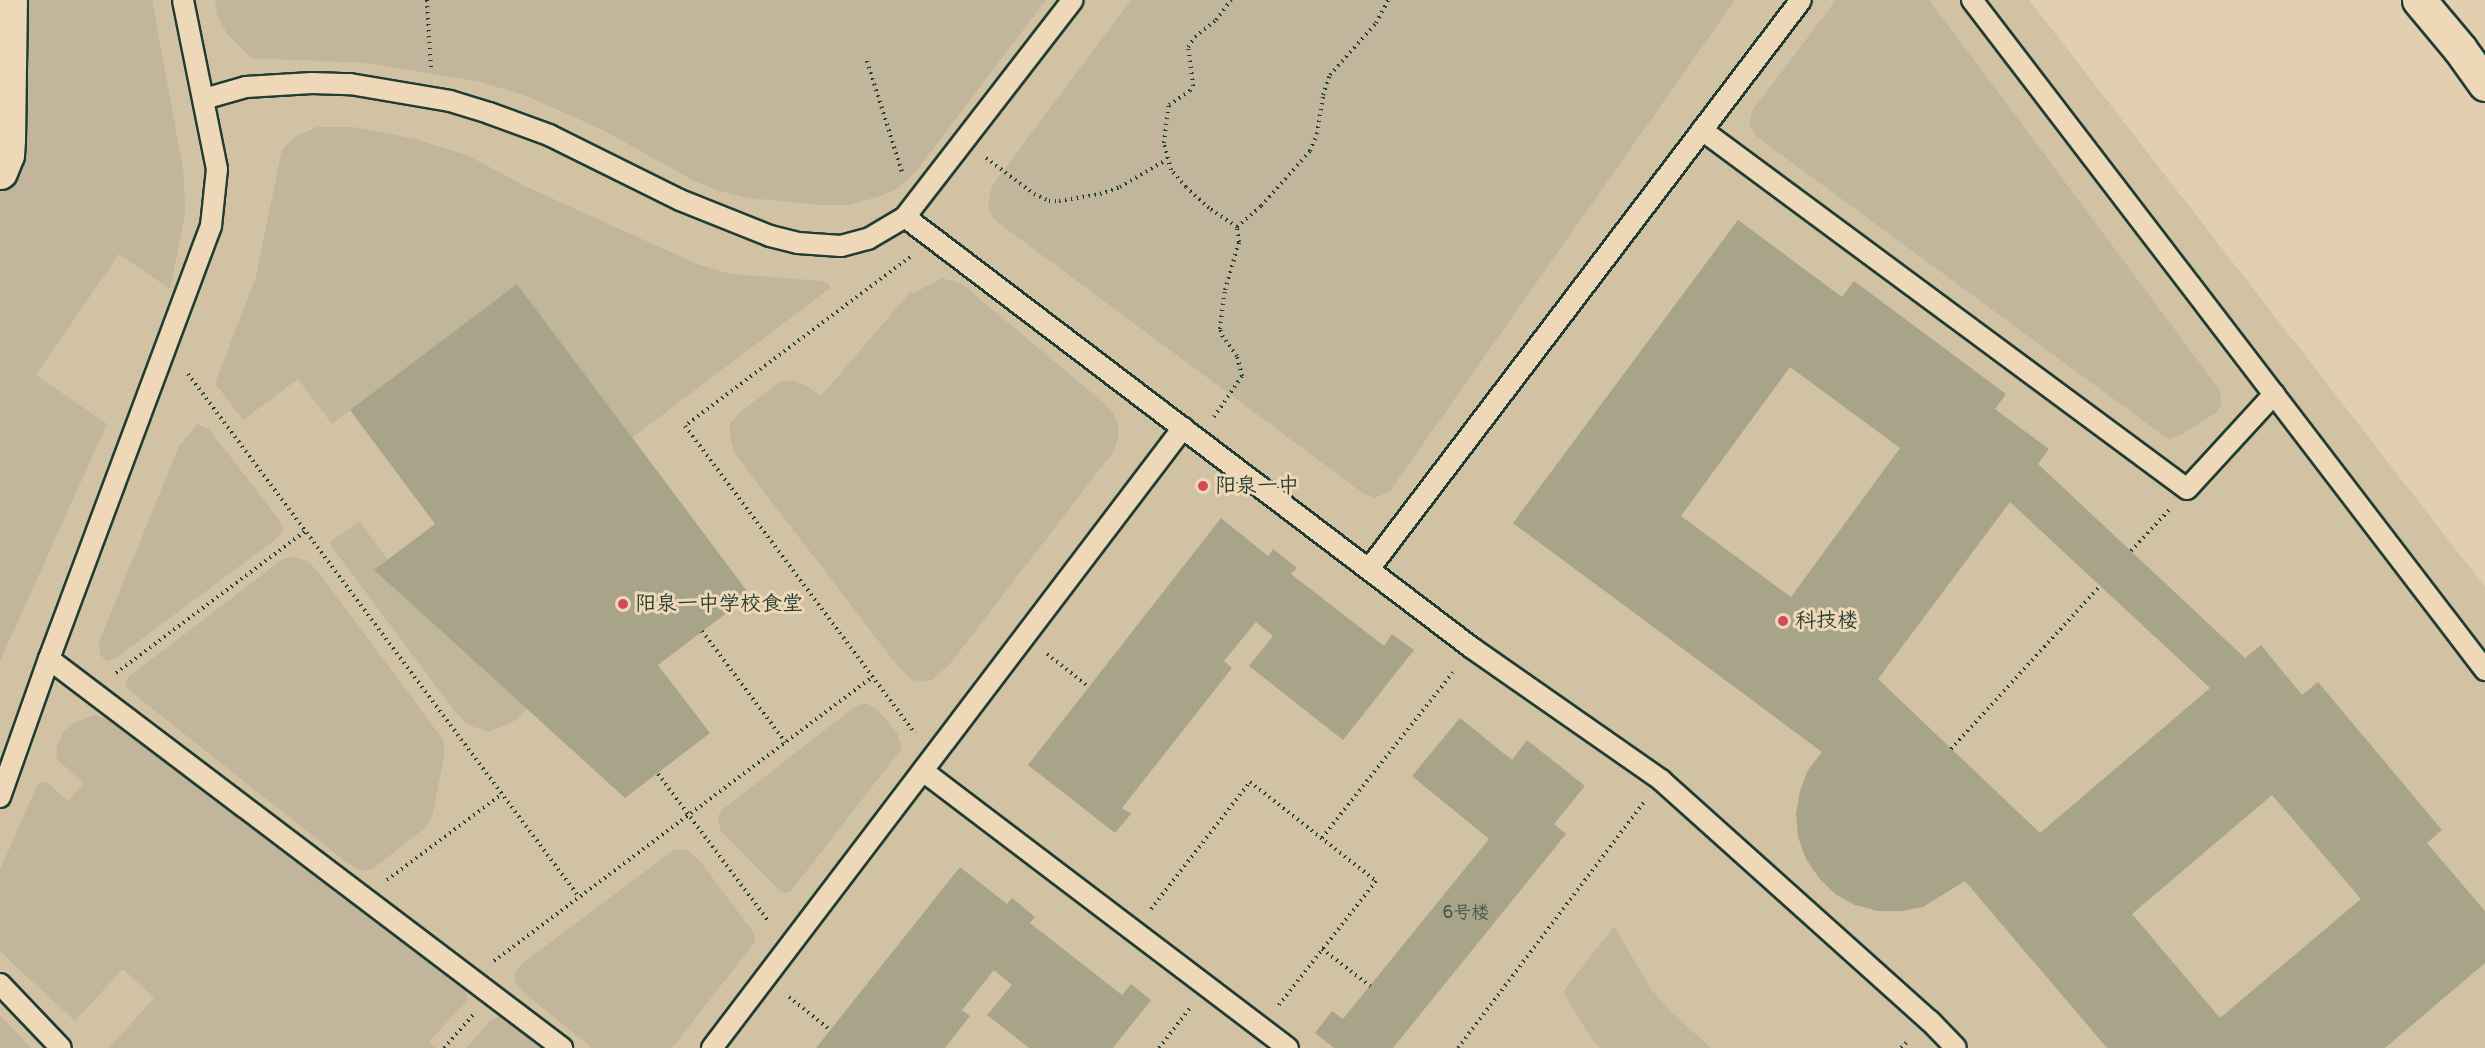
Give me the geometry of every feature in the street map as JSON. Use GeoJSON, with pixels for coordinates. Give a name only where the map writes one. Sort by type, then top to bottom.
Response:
{"type":"FeatureCollection","features":[{"type":"Feature","properties":{"kind":"street"},"geometry":{"type":"LineString","coordinates":[[0,172],[7,155],[8,140],[10,0]]}},
{"type":"Feature","properties":{"kind":"street"},"geometry":{"type":"LineString","coordinates":[[2420,0],[2485,84]]}},
{"type":"Feature","properties":{"kind":"lane"},"geometry":{"type":"LineString","coordinates":[[0,796],[49,659],[167,347],[215,210],[218,169],[183,0]]}},
{"type":"Feature","properties":{"kind":"lane"},"geometry":{"type":"LineString","coordinates":[[204,99],[246,87],[312,83],[350,84],[433,98],[489,113],[549,135],[680,200],[770,236],[798,243],[841,246],[868,239],[909,212],[1073,0]]}},
{"type":"Feature","properties":{"kind":"lane"},"geometry":{"type":"LineString","coordinates":[[1369,569],[1801,0]]}},
{"type":"Feature","properties":{"kind":"lane"},"geometry":{"type":"LineString","coordinates":[[1972,0],[2485,670]]}},
{"type":"Feature","properties":{"kind":"lane"},"geometry":{"type":"LineString","coordinates":[[1702,130],[2187,489],[2274,394]]}},
{"type":"Feature","properties":{"kind":"lane"},"geometry":{"type":"LineString","coordinates":[[909,212],[933,240],[1472,648],[1661,780],[1930,1021],[1956,1048]]}},
{"type":"Feature","properties":{"kind":"lane"},"geometry":{"type":"LineString","coordinates":[[712,1048],[1025,637],[1190,434]]}},
{"type":"Feature","properties":{"kind":"lane"},"geometry":{"type":"LineString","coordinates":[[49,659],[562,1048]]}},
{"type":"Feature","properties":{"kind":"lane"},"geometry":{"type":"LineString","coordinates":[[928,764],[1134,931],[1288,1048]]}},
{"type":"Feature","properties":{"kind":"lane"},"geometry":{"type":"LineString","coordinates":[[0,984],[61,1048]]}},
{"type":"Feature","properties":{"kind":"path"},"geometry":{"type":"LineString","coordinates":[[427,0],[433,98]]}},
{"type":"Feature","properties":{"kind":"path"},"geometry":{"type":"LineString","coordinates":[[1190,434],[1242,376],[1237,356],[1223,337],[1220,328],[1225,290],[1239,242],[1237,227],[1209,208],[1186,187],[1166,160],[1164,137],[1169,105],[1190,91],[1193,86],[1188,47],[1216,20],[1231,0]]}},
{"type":"Feature","properties":{"kind":"path"},"geometry":{"type":"LineString","coordinates":[[1237,227],[1261,206],[1310,151],[1317,134],[1323,95],[1330,75],[1376,23],[1388,0]]}},
{"type":"Feature","properties":{"kind":"path"},"geometry":{"type":"LineString","coordinates":[[867,61],[909,212]]}},
{"type":"Feature","properties":{"kind":"path"},"geometry":{"type":"LineString","coordinates":[[964,141],[1034,194],[1049,201],[1071,200],[1110,191],[1130,183],[1166,160]]}},
{"type":"Feature","properties":{"kind":"path"},"geometry":{"type":"LineString","coordinates":[[928,764],[873,676],[685,426],[933,240]]}},
{"type":"Feature","properties":{"kind":"path"},"geometry":{"type":"LineString","coordinates":[[167,347],[579,897]]}},
{"type":"Feature","properties":{"kind":"path"},"geometry":{"type":"LineString","coordinates":[[2131,551],[2187,489]]}},
{"type":"Feature","properties":{"kind":"path"},"geometry":{"type":"LineString","coordinates":[[91,692],[305,531]]}},
{"type":"Feature","properties":{"kind":"path"},"geometry":{"type":"LineString","coordinates":[[1951,749],[2100,586]]}},
{"type":"Feature","properties":{"kind":"path"},"geometry":{"type":"LineString","coordinates":[[702,632],[785,742]]}},
{"type":"Feature","properties":{"kind":"path"},"geometry":{"type":"LineString","coordinates":[[1025,637],[1089,687]]}},
{"type":"Feature","properties":{"kind":"path"},"geometry":{"type":"LineString","coordinates":[[1322,838],[1472,648]]}},
{"type":"Feature","properties":{"kind":"path"},"geometry":{"type":"LineString","coordinates":[[470,979],[873,676]]}},
{"type":"Feature","properties":{"kind":"path"},"geometry":{"type":"LineString","coordinates":[[658,774],[788,948]]}},
{"type":"Feature","properties":{"kind":"path"},"geometry":{"type":"LineString","coordinates":[[1458,1048],[1661,780]]}},
{"type":"Feature","properties":{"kind":"path"},"geometry":{"type":"LineString","coordinates":[[1134,931],[1250,782],[1376,881],[1261,1027]]}},
{"type":"Feature","properties":{"kind":"path"},"geometry":{"type":"LineString","coordinates":[[364,898],[502,794]]}},
{"type":"Feature","properties":{"kind":"path"},"geometry":{"type":"LineString","coordinates":[[1322,949],[1370,986]]}},
{"type":"Feature","properties":{"kind":"path"},"geometry":{"type":"LineString","coordinates":[[765,978],[830,1030]]}},
{"type":"Feature","properties":{"kind":"path"},"geometry":{"type":"LineString","coordinates":[[1159,1048],[1207,987]]}},
{"type":"Feature","properties":{"kind":"path"},"geometry":{"type":"LineString","coordinates":[[444,1048],[492,995]]}},
{"type":"Feature","properties":{"kind":"shaded area"},"geometry":{"type":"Polygon","coordinates":[[[0,0],[152,0],[184,174],[185,216],[170,289],[119,254],[36,375],[107,424],[0,661],[0,0]]]}},
{"type":"Feature","properties":{"kind":"shaded area","name":"阳泉一中"},"geometry":{"type":"Polygon","coordinates":[[[98,0],[2029,0],[2485,587],[2485,1048],[0,1048],[0,568],[98,0]]]}},
{"type":"Feature","properties":{"kind":"shaded area"},"geometry":{"type":"Polygon","coordinates":[[[215,0],[1046,0],[914,174],[896,189],[881,196],[849,205],[820,205],[748,198],[719,191],[694,181],[605,131],[529,97],[481,82],[367,63],[251,58],[227,34],[217,15],[215,0]]]}},
{"type":"Feature","properties":{"kind":"shaded area"},"geometry":{"type":"Polygon","coordinates":[[[1131,0],[1735,0],[1390,491],[1375,498],[1363,493],[993,219],[988,204],[992,186],[1131,0]]]}},
{"type":"Feature","properties":{"kind":"shaded area"},"geometry":{"type":"Polygon","coordinates":[[[1836,0],[1929,0],[2220,390],[2221,404],[2217,412],[2181,435],[2169,439],[1756,136],[1749,124],[1752,111],[1836,0]]]}},
{"type":"Feature","properties":{"kind":"shaded area"},"geometry":{"type":"Polygon","coordinates":[[[317,127],[353,127],[415,139],[469,156],[527,187],[697,264],[731,274],[823,281],[829,284],[830,288],[632,438],[517,284],[332,424],[298,379],[243,420],[215,383],[255,280],[282,150],[294,137],[317,127]]]}},
{"type":"Feature","properties":{"kind":"shaded area"},"geometry":{"type":"Polygon","coordinates":[[[942,278],[962,284],[1104,403],[1113,413],[1118,426],[1118,438],[1114,451],[949,665],[932,680],[919,681],[912,680],[900,669],[735,454],[730,436],[730,424],[739,413],[779,382],[794,381],[807,386],[821,396],[911,291],[914,293],[942,278]]]}},
{"type":"Feature","properties":{"kind":"shaded area"},"geometry":{"type":"Polygon","coordinates":[[[197,424],[209,429],[280,521],[283,531],[276,539],[115,659],[107,661],[100,655],[99,642],[179,446],[197,424]]]}},
{"type":"Feature","properties":{"kind":"shaded area"},"geometry":{"type":"Polygon","coordinates":[[[359,521],[388,560],[375,571],[527,709],[516,720],[489,732],[468,725],[457,714],[329,543],[359,521]]]}},
{"type":"Feature","properties":{"kind":"shaded area"},"geometry":{"type":"Polygon","coordinates":[[[294,557],[308,561],[319,573],[444,741],[444,756],[432,818],[424,829],[371,870],[360,870],[346,862],[125,687],[128,677],[283,559],[294,557]]]}},
{"type":"Feature","properties":{"kind":"shaded area"},"geometry":{"type":"Polygon","coordinates":[[[866,703],[878,710],[898,735],[902,748],[791,891],[786,893],[780,891],[720,830],[718,816],[723,809],[853,708],[866,703]]]}},
{"type":"Feature","properties":{"kind":"shaded area"},"geometry":{"type":"Polygon","coordinates":[[[95,715],[109,720],[466,990],[467,1000],[429,1042],[436,1048],[109,1048],[154,998],[123,969],[75,1021],[9,960],[0,950],[0,870],[38,783],[47,782],[68,801],[84,784],[56,757],[57,747],[64,731],[73,723],[95,715]]]}},
{"type":"Feature","properties":{"kind":"shaded area"},"geometry":{"type":"Polygon","coordinates":[[[675,849],[687,850],[699,860],[754,933],[755,942],[672,1048],[592,1048],[524,993],[515,982],[514,974],[523,963],[675,849]]]}},
{"type":"Feature","properties":{"kind":"shaded area"},"geometry":{"type":"Polygon","coordinates":[[[1614,926],[1651,989],[1670,1011],[1711,1048],[1600,1048],[1590,1036],[1563,992],[1614,926]]]}},
{"type":"Feature","properties":{"kind":"shaded area"},"geometry":{"type":"Polygon","coordinates":[[[0,1015],[31,1048],[0,1048],[0,1015]]]}},
{"type":"Feature","properties":{"kind":"shaded area"},"geometry":{"type":"Polygon","coordinates":[[[498,1017],[506,1018],[546,1048],[466,1048],[491,1020],[498,1017]]]}},
{"type":"Feature","properties":{"kind":"building","name":"科技楼"},"geometry":{"type":"Polygon","coordinates":[[[1738,220],[1842,297],[1854,281],[2006,394],[1995,409],[2049,449],[2038,464],[2245,658],[2261,645],[2302,695],[2318,682],[2442,830],[2427,843],[2485,911],[2485,963],[2385,1048],[2107,1048],[1965,881],[1923,907],[1901,911],[1878,911],[1855,905],[1835,894],[1819,878],[1806,859],[1798,837],[1796,814],[1800,791],[1808,770],[1822,752],[1513,523],[1738,220]],[[1790,367],[1681,516],[1791,597],[1900,448],[1790,367]],[[2010,502],[1878,679],[2040,833],[2210,688],[2010,502]],[[2272,795],[2132,914],[2220,1018],[2361,899],[2272,795]]]}},
{"type":"Feature","properties":{"kind":"building"},"geometry":{"type":"Polygon","coordinates":[[[517,284],[750,595],[658,665],[710,733],[625,798],[374,570],[435,524],[350,410],[517,284]]]}},
{"type":"Feature","properties":{"kind":"building"},"geometry":{"type":"Polygon","coordinates":[[[1221,518],[1268,556],[1273,549],[1297,568],[1291,574],[1384,646],[1392,634],[1414,650],[1343,740],[1249,666],[1273,636],[1256,622],[1224,661],[1232,668],[1122,808],[1131,814],[1115,833],[1028,765],[1221,518]]]}},
{"type":"Feature","properties":{"kind":"building"},"geometry":{"type":"Polygon","coordinates":[[[1460,718],[1512,760],[1527,740],[1585,786],[1554,824],[1566,834],[1393,1048],[1334,1048],[1315,1033],[1332,1011],[1343,1019],[1489,839],[1412,776],[1460,718]]]}},
{"type":"Feature","properties":{"kind":"building"},"geometry":{"type":"Polygon","coordinates":[[[960,867],[1007,904],[1012,898],[1035,917],[1030,923],[1122,995],[1131,984],[1151,1000],[1113,1048],[1029,1048],[987,1015],[1012,985],[994,970],[962,1010],[970,1016],[945,1048],[816,1048],[960,867]]]}},
{"type":"Feature","properties":{"kind":"place","name":"阳泉一中"},"geometry":{"type":"Point","coordinates":[1203,486]}},
{"type":"Feature","properties":{"kind":"place","name":"阳泉一中学校食堂"},"geometry":{"type":"Point","coordinates":[623,604]}},
{"type":"Feature","properties":{"kind":"place","name":"科技楼"},"geometry":{"type":"Point","coordinates":[1783,621]}}]}
